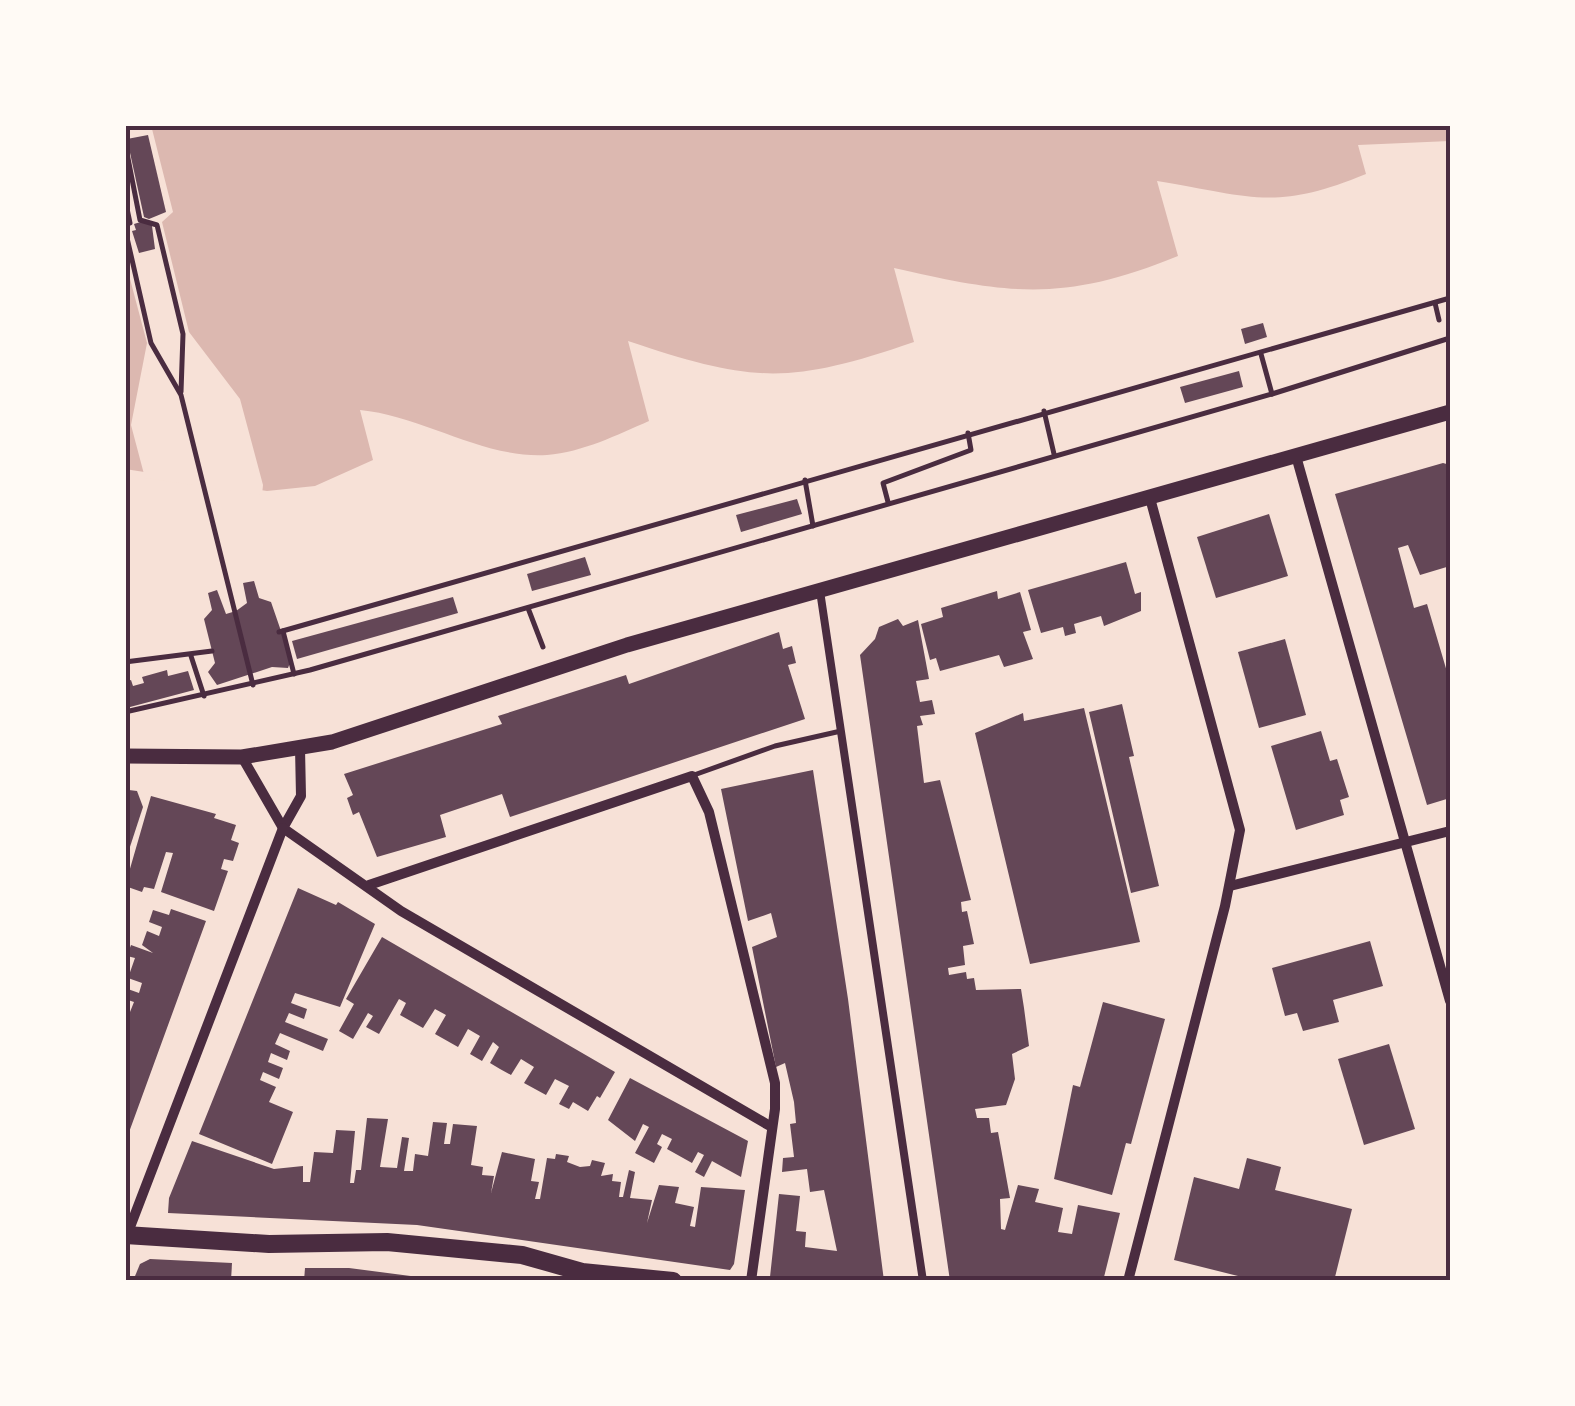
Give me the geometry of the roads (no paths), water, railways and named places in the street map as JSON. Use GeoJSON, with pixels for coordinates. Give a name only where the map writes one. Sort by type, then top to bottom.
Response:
{"type":"FeatureCollection","features":[{"type":"Feature","properties":{"kind":"main road"},"geometry":{"type":"LineString","coordinates":[[125,756],[242,757],[332,742],[627,645],[1450,412]]}},
{"type":"Feature","properties":{"kind":"main road"},"geometry":{"type":"LineString","coordinates":[[126,1235],[269,1244],[387,1242],[522,1254],[558,1274],[673,1281]]}},
{"type":"Feature","properties":{"kind":"street"},"geometry":{"type":"LineString","coordinates":[[1296,456],[1450,1001]]}},
{"type":"Feature","properties":{"kind":"street"},"geometry":{"type":"LineString","coordinates":[[1128,1281],[1230,886],[1240,830],[1150,498]]}},
{"type":"Feature","properties":{"kind":"street"},"geometry":{"type":"LineString","coordinates":[[820,591],[844,730],[923,1281]]}},
{"type":"Feature","properties":{"kind":"street"},"geometry":{"type":"LineString","coordinates":[[126,1235],[284,828],[301,796],[300,748]]}},
{"type":"Feature","properties":{"kind":"street"},"geometry":{"type":"LineString","coordinates":[[242,757],[284,828],[401,911],[770,1126]]}},
{"type":"Feature","properties":{"kind":"street"},"geometry":{"type":"LineString","coordinates":[[368,884],[692,776],[709,812],[775,1083],[775,1109],[751,1281]]}},
{"type":"Feature","properties":{"kind":"street"},"geometry":{"type":"LineString","coordinates":[[1230,886],[1450,831]]}},
{"type":"Feature","properties":{"kind":"lane"},"geometry":{"type":"LineString","coordinates":[[692,776],[775,746],[844,730]]}},
{"type":"Feature","properties":{"kind":"lane"},"geometry":{"type":"LineString","coordinates":[[587,811],[593,824]]}}]}
